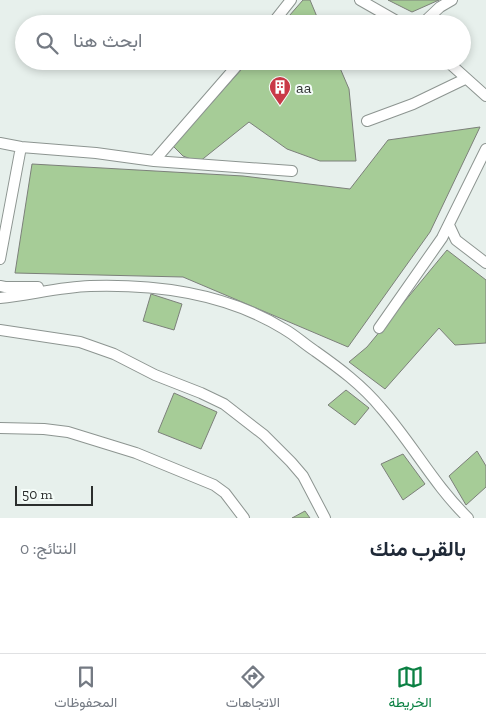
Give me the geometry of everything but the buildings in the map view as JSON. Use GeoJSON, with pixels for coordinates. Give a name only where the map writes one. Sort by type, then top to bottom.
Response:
{"type":"FeatureCollection","features":[{"type":"Feature","properties":{"kind":"street"},"geometry":{"type":"LineString","coordinates":[[279,15],[291,0]]}},
{"type":"Feature","properties":{"kind":"street"},"geometry":{"type":"LineString","coordinates":[[360,0],[386,15]]}},
{"type":"Feature","properties":{"kind":"street"},"geometry":{"type":"LineString","coordinates":[[432,15],[452,0]]}},
{"type":"Feature","properties":{"kind":"street"},"geometry":{"type":"LineString","coordinates":[[154,160],[233,70]]}},
{"type":"Feature","properties":{"kind":"street"},"geometry":{"type":"LineString","coordinates":[[456,70],[486,96]]}},
{"type":"Feature","properties":{"kind":"street"},"geometry":{"type":"LineString","coordinates":[[368,121],[413,104],[466,79]]}},
{"type":"Feature","properties":{"kind":"street"},"geometry":{"type":"LineString","coordinates":[[0,143],[21,147],[292,172]]}},
{"type":"Feature","properties":{"kind":"street"},"geometry":{"type":"LineString","coordinates":[[0,259],[21,147]]}},
{"type":"Feature","properties":{"kind":"street"},"geometry":{"type":"LineString","coordinates":[[378,328],[442,238],[486,148]]}},
{"type":"Feature","properties":{"kind":"street"},"geometry":{"type":"LineString","coordinates":[[449,225],[456,240],[486,264]]}},
{"type":"Feature","properties":{"kind":"street"},"geometry":{"type":"LineString","coordinates":[[0,286],[37,287],[52,290]]}},
{"type":"Feature","properties":{"kind":"street"},"geometry":{"type":"LineString","coordinates":[[0,298],[88,286],[145,286],[201,295],[238,306],[284,329],[363,388],[468,518]]}},
{"type":"Feature","properties":{"kind":"street"},"geometry":{"type":"LineString","coordinates":[[0,330],[80,342],[114,354],[155,375],[224,404],[264,435],[291,462],[303,476],[325,518]]}},
{"type":"Feature","properties":{"kind":"street"},"geometry":{"type":"LineString","coordinates":[[0,428],[44,429],[68,432],[136,453],[214,485],[225,493],[244,518]]}},
{"type":"Feature","properties":{"kind":"place","name":"aa"},"geometry":{"type":"Point","coordinates":[280,106]}}]}
